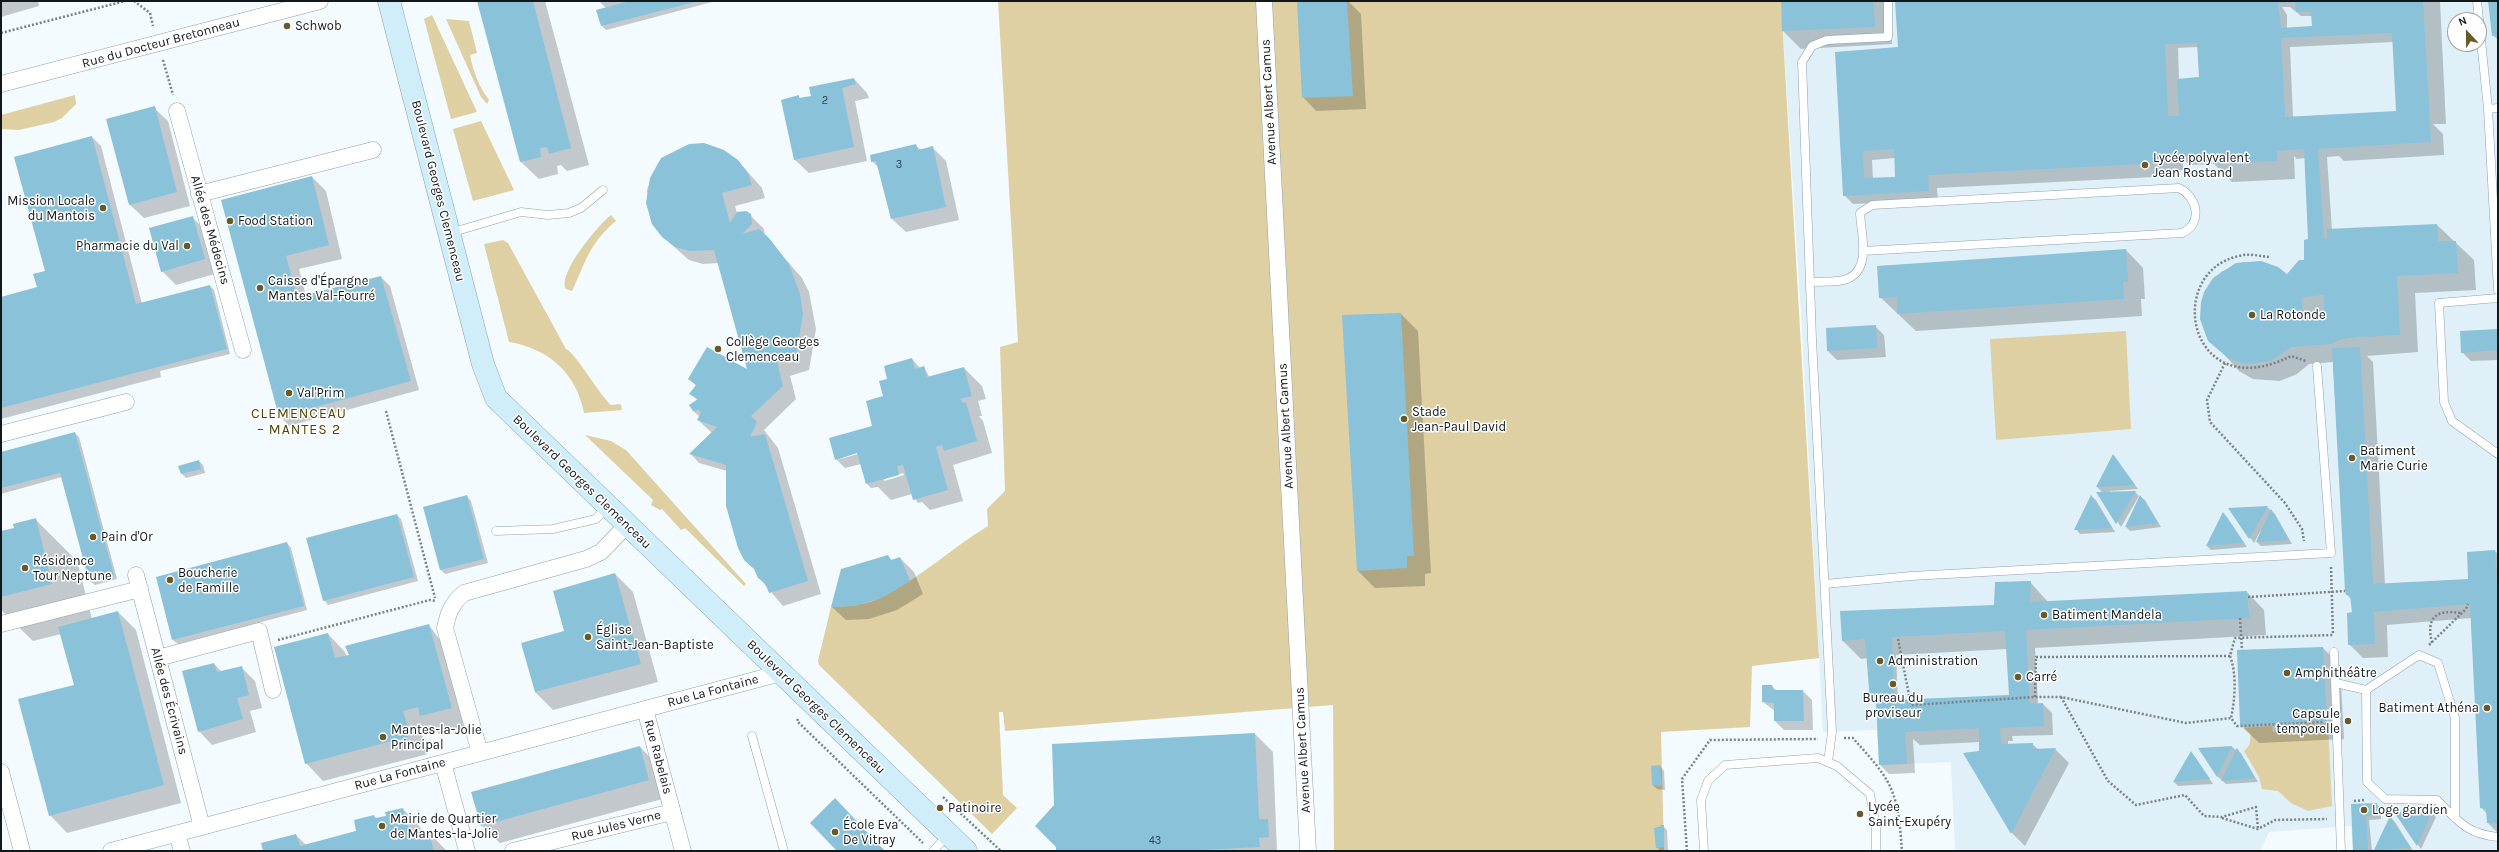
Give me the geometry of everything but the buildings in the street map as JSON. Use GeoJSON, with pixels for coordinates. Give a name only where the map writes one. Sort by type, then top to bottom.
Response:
{"type":"FeatureCollection","features":[{"type":"Feature","properties":{"kind":"main road","name":"Boulevard Georges Clemenceau"},"geometry":{"type":"LineString","coordinates":[[389,1],[483,364],[496,398],[966,851]]}},
{"type":"Feature","properties":{"kind":"street","name":"Rue du Docteur Bretonneau"},"geometry":{"type":"LineString","coordinates":[[1,84],[320,1]]}},
{"type":"Feature","properties":{"kind":"street","name":"Avenue Albert Camus"},"geometry":{"type":"LineString","coordinates":[[1264,1],[1308,851]]}},
{"type":"Feature","properties":{"kind":"street","name":"Allée des Médecins"},"geometry":{"type":"LineString","coordinates":[[177,111],[243,350]]}},
{"type":"Feature","properties":{"kind":"street"},"geometry":{"type":"LineString","coordinates":[[200,194],[373,150]]}},
{"type":"Feature","properties":{"kind":"street"},"geometry":{"type":"LineString","coordinates":[[1,434],[126,402]]}},
{"type":"Feature","properties":{"kind":"street"},"geometry":{"type":"LineString","coordinates":[[480,753],[445,628],[448,612],[454,602],[464,592],[586,558],[601,552],[627,525]]}},
{"type":"Feature","properties":{"kind":"street","name":"Allée des Écrivains"},"geometry":{"type":"LineString","coordinates":[[1,624],[138,582],[202,827]]}},
{"type":"Feature","properties":{"kind":"street"},"geometry":{"type":"LineString","coordinates":[[158,658],[259,631],[273,690]]}},
{"type":"Feature","properties":{"kind":"street","name":"Rue La Fontaine"},"geometry":{"type":"LineString","coordinates":[[111,851],[781,673]]}},
{"type":"Feature","properties":{"kind":"street","name":"Rue Rabelais"},"geometry":{"type":"LineString","coordinates":[[645,709],[683,851]]}},
{"type":"Feature","properties":{"kind":"street"},"geometry":{"type":"LineString","coordinates":[[443,763],[467,851]]}},
{"type":"Feature","properties":{"kind":"street"},"geometry":{"type":"LineString","coordinates":[[1,772],[22,851]]}},
{"type":"Feature","properties":{"kind":"street","name":"Rue Jules Verne"},"geometry":{"type":"LineString","coordinates":[[512,851],[672,812]]}},
{"type":"Feature","properties":{"kind":"street"},"geometry":{"type":"LineString","coordinates":[[177,834],[182,851]]}},
{"type":"Feature","properties":{"kind":"lane"},"geometry":{"type":"LineString","coordinates":[[1828,762],[1832,732],[1810,282],[1802,62],[1812,46],[1827,40],[1888,37],[1888,1]]}},
{"type":"Feature","properties":{"kind":"lane"},"geometry":{"type":"LineString","coordinates":[[2477,1],[2488,109],[2498,290]]}},
{"type":"Feature","properties":{"kind":"lane"},"geometry":{"type":"LineString","coordinates":[[2488,109],[2498,108]]}},
{"type":"Feature","properties":{"kind":"lane"},"geometry":{"type":"LineString","coordinates":[[1810,282],[1846,280],[1858,273],[1862,267],[1863,251],[1860,213],[1872,205],[2179,188],[2189,192],[2194,201],[2195,224],[2191,229],[2182,233],[1863,251]]}},
{"type":"Feature","properties":{"kind":"lane"},"geometry":{"type":"LineString","coordinates":[[449,233],[521,212],[548,215],[569,213],[581,208],[603,190]]}},
{"type":"Feature","properties":{"kind":"lane"},"geometry":{"type":"LineString","coordinates":[[2498,298],[2439,303],[2444,402],[2452,421],[2498,454]]}},
{"type":"Feature","properties":{"kind":"lane"},"geometry":{"type":"LineString","coordinates":[[1824,584],[1911,576],[2331,553],[2317,366]]}},
{"type":"Feature","properties":{"kind":"lane"},"geometry":{"type":"LineString","coordinates":[[496,531],[553,529],[596,519],[608,506]]}},
{"type":"Feature","properties":{"kind":"lane"},"geometry":{"type":"LineString","coordinates":[[2334,652],[2338,722],[2341,851]]}},
{"type":"Feature","properties":{"kind":"lane"},"geometry":{"type":"LineString","coordinates":[[2336,683],[2366,690],[2419,655],[2438,663],[2456,718],[2454,818]]}},
{"type":"Feature","properties":{"kind":"lane"},"geometry":{"type":"LineString","coordinates":[[2366,690],[2367,782],[2385,799],[2437,800],[2465,829],[2484,836],[2498,837]]}},
{"type":"Feature","properties":{"kind":"lane"},"geometry":{"type":"LineString","coordinates":[[752,736],[784,851]]}},
{"type":"Feature","properties":{"kind":"lane"},"geometry":{"type":"LineString","coordinates":[[1704,851],[1701,800],[1708,781],[1725,764],[1818,758],[1837,766],[1870,794],[1876,826],[1876,851]]}},
{"type":"Feature","properties":{"kind":"lane"},"geometry":{"type":"LineString","coordinates":[[933,851],[948,835]]}},
{"type":"Feature","properties":{"kind":"path"},"geometry":{"type":"LineString","coordinates":[[1,33],[125,1]]}},
{"type":"Feature","properties":{"kind":"path"},"geometry":{"type":"LineString","coordinates":[[166,70],[177,111]]}},
{"type":"Feature","properties":{"kind":"path"},"geometry":{"type":"LineString","coordinates":[[2269,257],[2239,256],[2226,260],[2205,278],[2198,294],[2194,309],[2198,336],[2209,350],[2225,363],[2251,369],[2268,366],[2291,356],[2317,366]]}},
{"type":"Feature","properties":{"kind":"path"},"geometry":{"type":"LineString","coordinates":[[2225,363],[2207,400],[2210,422],[2285,503],[2302,529],[2306,554]]}},
{"type":"Feature","properties":{"kind":"path"},"geometry":{"type":"LineString","coordinates":[[386,411],[436,600]]}},
{"type":"Feature","properties":{"kind":"path"},"geometry":{"type":"LineString","coordinates":[[2331,553],[2332,627]]}},
{"type":"Feature","properties":{"kind":"path"},"geometry":{"type":"LineString","coordinates":[[2248,597],[2345,591]]}},
{"type":"Feature","properties":{"kind":"path"},"geometry":{"type":"LineString","coordinates":[[262,644],[430,600],[454,602]]}},
{"type":"Feature","properties":{"kind":"path"},"geometry":{"type":"LineString","coordinates":[[2419,655],[2468,604]]}},
{"type":"Feature","properties":{"kind":"path"},"geometry":{"type":"LineString","coordinates":[[2432,643],[2429,631],[2430,621],[2437,615],[2451,612],[2461,613]]}},
{"type":"Feature","properties":{"kind":"path"},"geometry":{"type":"LineString","coordinates":[[2240,618],[2242,650]]}},
{"type":"Feature","properties":{"kind":"path"},"geometry":{"type":"LineString","coordinates":[[2333,635],[2235,638],[2230,656],[2233,664],[2234,703],[2231,718],[2237,726],[2338,722]]}},
{"type":"Feature","properties":{"kind":"path"},"geometry":{"type":"LineString","coordinates":[[1898,639],[1911,705],[2035,697],[2061,697],[2186,723],[2231,718]]}},
{"type":"Feature","properties":{"kind":"path"},"geometry":{"type":"LineString","coordinates":[[2035,697],[2036,657],[2230,656]]}},
{"type":"Feature","properties":{"kind":"path"},"geometry":{"type":"LineString","coordinates":[[2061,697],[2108,781],[2136,806],[2185,795],[2204,816],[2222,817],[2258,829],[2275,820],[2340,819]]}},
{"type":"Feature","properties":{"kind":"path"},"geometry":{"type":"LineString","coordinates":[[2339,802],[2385,799]]}},
{"type":"Feature","properties":{"kind":"path"},"geometry":{"type":"LineString","coordinates":[[2222,817],[2256,807],[2258,829]]}},
{"type":"Feature","properties":{"kind":"shaded area","name":"Stade Jean-Paul David"},"geometry":{"type":"Polygon","coordinates":[[[998,1],[1781,1],[1819,658],[1752,666],[1750,727],[1661,732],[1664,851],[1334,851],[1333,705],[1005,731],[1003,712],[999,712],[1003,795],[1017,808],[992,834],[819,665],[818,661],[831,607],[865,603],[878,599],[911,580],[988,526],[987,509],[1005,491],[1000,347],[1018,342],[998,1]]]}},
{"type":"Feature","properties":{"kind":"shaded area"},"geometry":{"type":"Polygon","coordinates":[[[1781,1],[2498,1],[2498,851],[2353,851],[2351,826],[2269,832],[2260,851],[1955,851],[1951,762],[1879,765],[1877,730],[1823,732],[1801,313],[1781,1]]]}},
{"type":"Feature","properties":{"kind":"shaded area"},"geometry":{"type":"Polygon","coordinates":[[[432,15],[477,112],[451,119],[424,19],[432,15]]]}},
{"type":"Feature","properties":{"kind":"shaded area"},"geometry":{"type":"Polygon","coordinates":[[[446,19],[469,21],[477,53],[470,55],[471,61],[479,84],[489,100],[487,104],[481,97],[446,19]]]}},
{"type":"Feature","properties":{"kind":"shaded area"},"geometry":{"type":"Polygon","coordinates":[[[75,95],[76,104],[62,118],[54,122],[19,130],[1,129],[1,115],[75,95]]]}},
{"type":"Feature","properties":{"kind":"shaded area"},"geometry":{"type":"Polygon","coordinates":[[[481,121],[514,190],[473,201],[453,129],[481,121]]]}},
{"type":"Feature","properties":{"kind":"shaded area"},"geometry":{"type":"Polygon","coordinates":[[[611,215],[616,221],[607,229],[594,245],[572,291],[566,289],[565,282],[573,261],[589,238],[611,215]]]}},
{"type":"Feature","properties":{"kind":"shaded area"},"geometry":{"type":"Polygon","coordinates":[[[503,240],[508,243],[566,349],[575,357],[611,405],[621,404],[622,410],[584,413],[575,386],[558,365],[536,350],[509,342],[484,244],[503,240]]]}},
{"type":"Feature","properties":{"kind":"shaded area"},"geometry":{"type":"Polygon","coordinates":[[[2126,331],[2131,429],[1996,440],[1990,339],[2126,331]]]}},
{"type":"Feature","properties":{"kind":"shaded area"},"geometry":{"type":"Polygon","coordinates":[[[585,435],[611,441],[626,450],[746,584],[744,586],[685,528],[681,530],[662,509],[660,510],[651,505],[653,500],[585,435]]]}},
{"type":"Feature","properties":{"kind":"shaded area"},"geometry":{"type":"Polygon","coordinates":[[[2328,723],[2332,806],[2308,811],[2291,803],[2278,791],[2262,789],[2259,777],[2244,751],[2249,746],[2250,734],[2243,728],[2272,726],[2273,732],[2279,731],[2278,726],[2328,723]]]}},
{"type":"Feature","properties":{"kind":"place","name":"Schwob"},"geometry":{"type":"Point","coordinates":[287,26]}},
{"type":"Feature","properties":{"kind":"place","name":"Lycée polyvalent Jean Rostand"},"geometry":{"type":"Point","coordinates":[2145,165]}},
{"type":"Feature","properties":{"kind":"place","name":"Mission Locale du Mantois"},"geometry":{"type":"Point","coordinates":[103,208]}},
{"type":"Feature","properties":{"kind":"place","name":"Food Station"},"geometry":{"type":"Point","coordinates":[230,221]}},
{"type":"Feature","properties":{"kind":"place","name":"Pharmacie du Val"},"geometry":{"type":"Point","coordinates":[187,246]}},
{"type":"Feature","properties":{"kind":"place","name":"Caisse d'Épargne Mantes Val-Fourré"},"geometry":{"type":"Point","coordinates":[260,288]}},
{"type":"Feature","properties":{"kind":"place","name":"La Rotonde"},"geometry":{"type":"Point","coordinates":[2252,315]}},
{"type":"Feature","properties":{"kind":"place","name":"Collège Georges Clemenceau"},"geometry":{"type":"Point","coordinates":[718,349]}},
{"type":"Feature","properties":{"kind":"place","name":"Val'Prim"},"geometry":{"type":"Point","coordinates":[289,393]}},
{"type":"Feature","properties":{"kind":"place","name":"Stade Jean-Paul David"},"geometry":{"type":"Point","coordinates":[1404,419]}},
{"type":"Feature","properties":{"kind":"place","name":"Batiment Marie Curie"},"geometry":{"type":"Point","coordinates":[2352,458]}},
{"type":"Feature","properties":{"kind":"place","name":"Pain d'Or"},"geometry":{"type":"Point","coordinates":[93,537]}},
{"type":"Feature","properties":{"kind":"place","name":"Résidence Tour Neptune"},"geometry":{"type":"Point","coordinates":[25,568]}},
{"type":"Feature","properties":{"kind":"place","name":"Boucherie de Famille"},"geometry":{"type":"Point","coordinates":[170,580]}},
{"type":"Feature","properties":{"kind":"place","name":"Batiment Mandela"},"geometry":{"type":"Point","coordinates":[2044,615]}},
{"type":"Feature","properties":{"kind":"place","name":"Église Saint-Jean-Baptiste"},"geometry":{"type":"Point","coordinates":[588,637]}},
{"type":"Feature","properties":{"kind":"place","name":"Administration"},"geometry":{"type":"Point","coordinates":[1880,661]}},
{"type":"Feature","properties":{"kind":"place","name":"Amphithéâtre"},"geometry":{"type":"Point","coordinates":[2287,673]}},
{"type":"Feature","properties":{"kind":"place","name":"Carré"},"geometry":{"type":"Point","coordinates":[2018,677]}},
{"type":"Feature","properties":{"kind":"place","name":"Bureau du proviseur"},"geometry":{"type":"Point","coordinates":[1893,684]}},
{"type":"Feature","properties":{"kind":"place","name":"Batiment Athéna"},"geometry":{"type":"Point","coordinates":[2487,708]}},
{"type":"Feature","properties":{"kind":"place","name":"Capsule temporelle"},"geometry":{"type":"Point","coordinates":[2348,721]}},
{"type":"Feature","properties":{"kind":"place","name":"Mantes-la-Jolie Principal"},"geometry":{"type":"Point","coordinates":[383,737]}},
{"type":"Feature","properties":{"kind":"place","name":"Patinoire"},"geometry":{"type":"Point","coordinates":[940,808]}},
{"type":"Feature","properties":{"kind":"place","name":"Loge gardien"},"geometry":{"type":"Point","coordinates":[2364,810]}},
{"type":"Feature","properties":{"kind":"place","name":"Lycée Saint-Exupéry"},"geometry":{"type":"Point","coordinates":[1860,814]}},
{"type":"Feature","properties":{"kind":"place","name":"Mairie de Quartier de Mantes-la-Jolie"},"geometry":{"type":"Point","coordinates":[382,826]}},
{"type":"Feature","properties":{"kind":"place","name":"École Eva De Vitray"},"geometry":{"type":"Point","coordinates":[835,832]}},
{"type":"Feature","properties":{"kind":"district","name":"CLEMENCEAU – MANTES 2"},"geometry":{"type":"Point","coordinates":[299,422]}}]}
